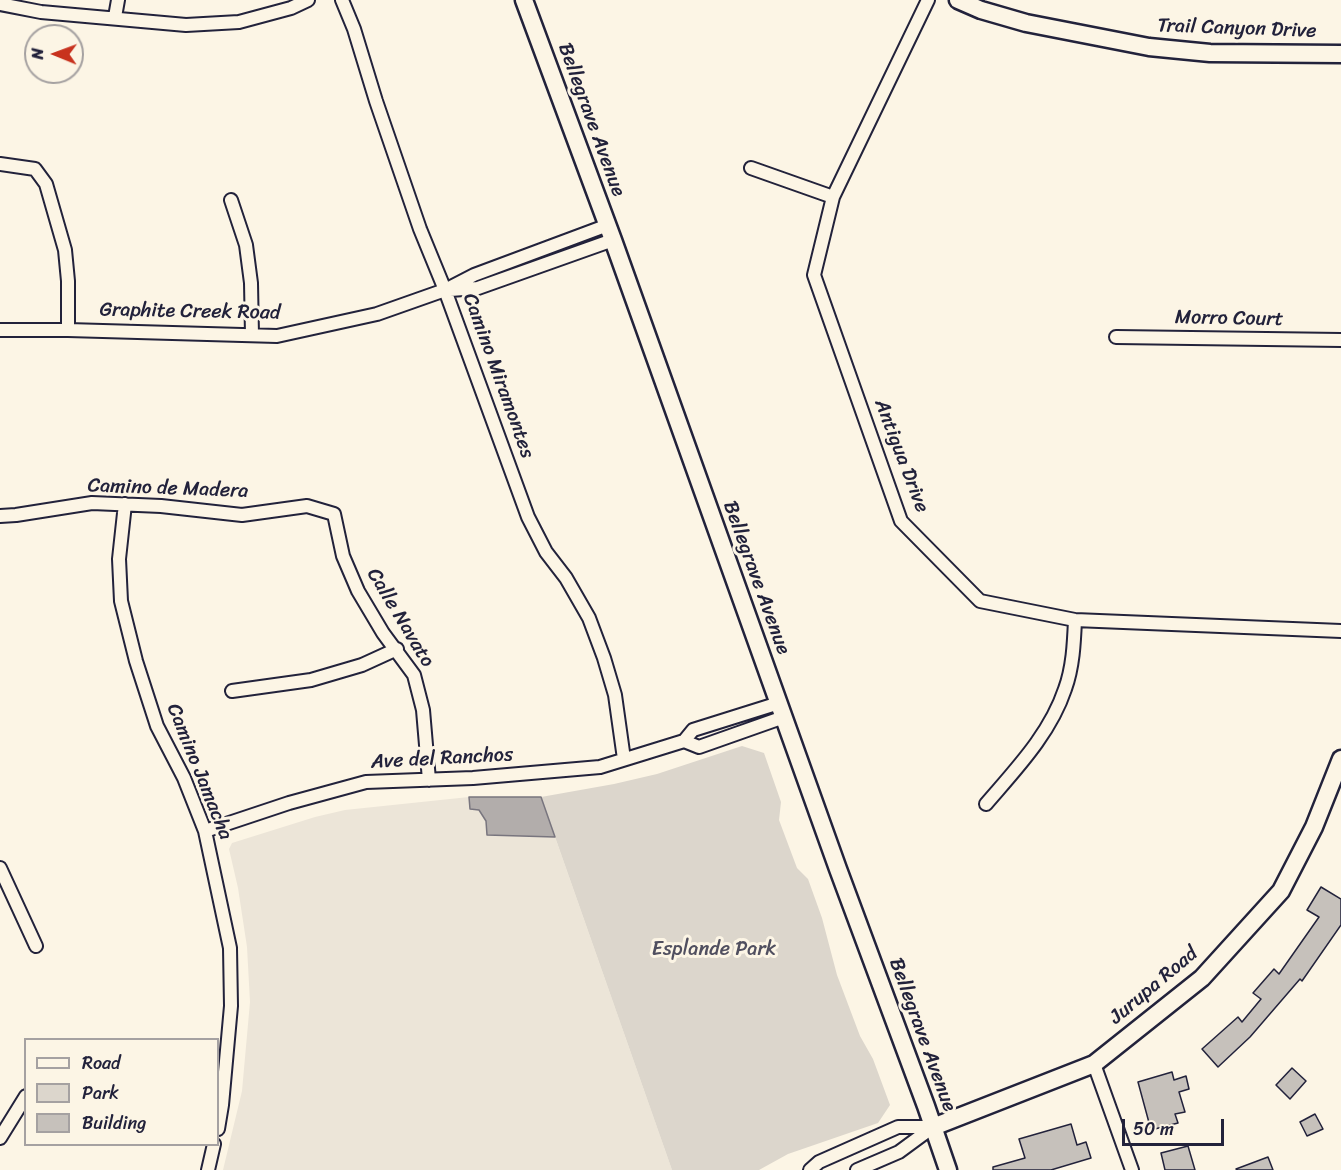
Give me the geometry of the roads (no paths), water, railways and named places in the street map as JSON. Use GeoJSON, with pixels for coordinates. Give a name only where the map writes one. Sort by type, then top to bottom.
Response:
{"type":"FeatureCollection","features":[{"type":"Feature","properties":{"kind":"main road","name":"Bellegrave Avenue"},"geometry":{"type":"LineString","coordinates":[[524,0],[610,232],[948,1170]]}},
{"type":"Feature","properties":{"kind":"main road","name":"Trail Canyon Drive"},"geometry":{"type":"LineString","coordinates":[[958,0],[981,10],[1026,23],[1160,49],[1210,53],[1341,54]]}},
{"type":"Feature","properties":{"kind":"main road","name":"Jurupa Road"},"geometry":{"type":"LineString","coordinates":[[933,1127],[1094,1064],[1202,978],[1281,891],[1314,827],[1341,760]]}},
{"type":"Feature","properties":{"kind":"street"},"geometry":{"type":"LineString","coordinates":[[114,17],[118,0]]}},
{"type":"Feature","properties":{"kind":"street"},"geometry":{"type":"LineString","coordinates":[[0,4],[41,12],[186,25],[239,22],[291,8],[308,0]]}},
{"type":"Feature","properties":{"kind":"street","name":"Camino Miramontes"},"geometry":{"type":"LineString","coordinates":[[342,0],[354,29],[420,229],[446,290],[528,517],[546,552],[566,578],[589,618],[604,658],[615,695],[624,759]]}},
{"type":"Feature","properties":{"kind":"street","name":"Antigua Drive"},"geometry":{"type":"LineString","coordinates":[[928,0],[833,196],[814,275],[901,521],[980,601],[1075,620],[1341,631]]}},
{"type":"Feature","properties":{"kind":"street"},"geometry":{"type":"LineString","coordinates":[[0,164],[35,169],[46,184],[65,250],[68,281],[68,330]]}},
{"type":"Feature","properties":{"kind":"street"},"geometry":{"type":"LineString","coordinates":[[751,168],[833,196]]}},
{"type":"Feature","properties":{"kind":"street"},"geometry":{"type":"LineString","coordinates":[[231,200],[246,245],[251,283],[252,335]]}},
{"type":"Feature","properties":{"kind":"street","name":"Graphite Creek Road"},"geometry":{"type":"LineString","coordinates":[[0,330],[277,336],[377,314],[446,290],[474,275],[610,232]]}},
{"type":"Feature","properties":{"kind":"street","name":"Morro Court"},"geometry":{"type":"LineString","coordinates":[[1116,337],[1341,340]]}},
{"type":"Feature","properties":{"kind":"street","name":"Camino de Madera"},"geometry":{"type":"LineString","coordinates":[[0,516],[92,503],[242,515],[307,506],[334,514]]}},
{"type":"Feature","properties":{"kind":"street","name":"Camino Jamacha"},"geometry":{"type":"LineString","coordinates":[[125,504],[119,559],[121,601],[130,641],[158,726],[184,778],[205,831],[230,948],[231,1006],[219,1123]]}},
{"type":"Feature","properties":{"kind":"street","name":"Calle Navato"},"geometry":{"type":"LineString","coordinates":[[334,514],[343,556],[354,582],[383,633],[414,675],[423,710],[429,780]]}},
{"type":"Feature","properties":{"kind":"street"},"geometry":{"type":"LineString","coordinates":[[986,804],[1037,744],[1052,720],[1065,690],[1070,671],[1075,620]]}},
{"type":"Feature","properties":{"kind":"street"},"geometry":{"type":"LineString","coordinates":[[232,691],[328,676],[397,650]]}},
{"type":"Feature","properties":{"kind":"street","name":"Ave del Ranchos"},"geometry":{"type":"LineString","coordinates":[[205,831],[289,803],[366,782],[473,778],[588,768],[684,741],[699,747],[782,710]]}},
{"type":"Feature","properties":{"kind":"street"},"geometry":{"type":"LineString","coordinates":[[0,868],[36,946]]}},
{"type":"Feature","properties":{"kind":"street"},"geometry":{"type":"LineString","coordinates":[[1094,1064],[1132,1170]]}},
{"type":"Feature","properties":{"kind":"street"},"geometry":{"type":"LineString","coordinates":[[0,1138],[24,1099]]}},
{"type":"Feature","properties":{"kind":"street"},"geometry":{"type":"LineString","coordinates":[[810,1170],[819,1162],[898,1127],[933,1127]]}},
{"type":"Feature","properties":{"kind":"street"},"geometry":{"type":"LineString","coordinates":[[857,1170],[899,1152],[933,1127]]}},
{"type":"Feature","properties":{"kind":"street"},"geometry":{"type":"LineString","coordinates":[[208,1170],[214,1146]]}},
{"type":"Feature","properties":{"kind":"park label","name":"Esplande Park"},"geometry":{"type":"Point","coordinates":[714,950]}}]}
